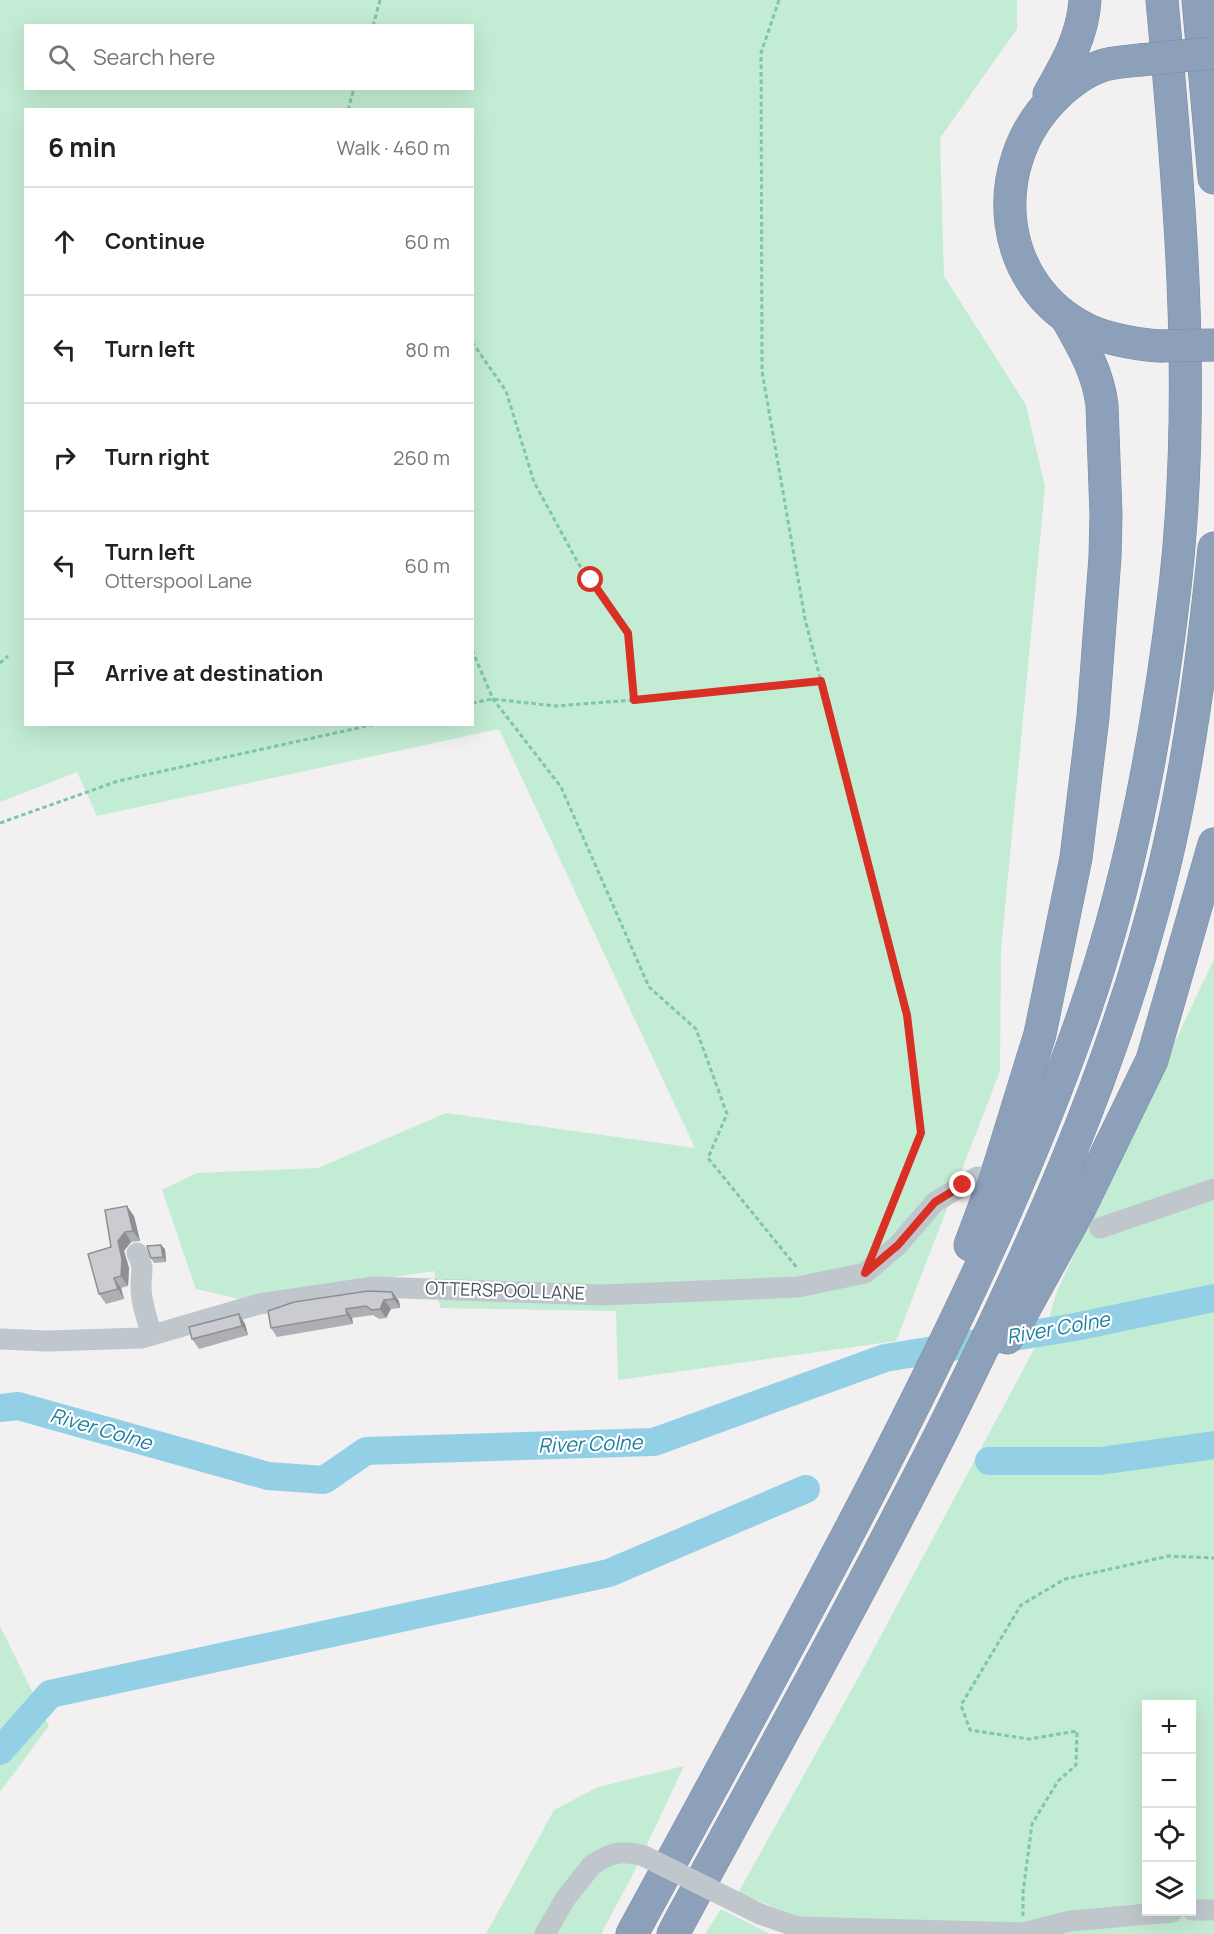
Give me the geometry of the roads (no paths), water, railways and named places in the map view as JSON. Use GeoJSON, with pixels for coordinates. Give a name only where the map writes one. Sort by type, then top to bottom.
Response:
{"type":"FeatureCollection","features":[{"type":"Feature","properties":{"kind":"highway"},"geometry":{"type":"LineString","coordinates":[[1085,0],[1078,39],[1023,139],[1010,180],[1010,223],[1015,242],[1030,278],[1039,290],[1066,317],[1087,330],[1109,338],[1159,346],[1214,345]]}},
{"type":"Feature","properties":{"kind":"highway"},"geometry":{"type":"LineString","coordinates":[[950,1313],[1017,1188],[1043,1126],[1084,1015],[1108,935],[1147,776],[1175,583],[1184,424],[1184,344],[1178,190],[1162,0]]}},
{"type":"Feature","properties":{"kind":"highway"},"geometry":{"type":"LineString","coordinates":[[1198,0],[1214,178]]}},
{"type":"Feature","properties":{"kind":"highway"},"geometry":{"type":"LineString","coordinates":[[1032,124],[1061,91],[1088,72],[1110,64],[1214,53]]}},
{"type":"Feature","properties":{"kind":"highway"},"geometry":{"type":"LineString","coordinates":[[632,1934],[821,1586],[915,1405],[950,1313],[1015,1119],[1040,1034],[1076,858],[1093,717],[1104,574],[1106,515],[1100,387],[1066,317]]}},
{"type":"Feature","properties":{"kind":"highway"},"geometry":{"type":"LineString","coordinates":[[1017,1303],[1034,1240],[1088,1110],[1112,1042],[1164,868],[1186,760],[1204,642],[1214,548]]}},
{"type":"Feature","properties":{"kind":"highway"},"geometry":{"type":"LineString","coordinates":[[673,1934],[905,1503],[959,1397],[1017,1303],[1079,1210],[1152,1060],[1214,844]]}},
{"type":"Feature","properties":{"kind":"street","name":"OTTERSPOOL LANE"},"geometry":{"type":"LineString","coordinates":[[0,1339],[46,1341],[142,1338],[259,1304],[374,1287],[602,1295],[805,1286],[865,1273],[898,1245],[935,1202],[977,1177]]}},
{"type":"Feature","properties":{"kind":"street"},"geometry":{"type":"LineString","coordinates":[[1100,1228],[1214,1189]]}},
{"type":"Feature","properties":{"kind":"street"},"geometry":{"type":"LineString","coordinates":[[137,1253],[143,1267],[141,1286],[144,1309],[152,1335]]}},
{"type":"Feature","properties":{"kind":"street"},"geometry":{"type":"LineString","coordinates":[[545,1934],[565,1899],[592,1865],[607,1854],[629,1852],[644,1856],[760,1914],[797,1928],[1023,1933],[1070,1921],[1142,1914]]}},
{"type":"Feature","properties":{"kind":"street"},"geometry":{"type":"LineString","coordinates":[[1196,1910],[1214,1910]]}},
{"type":"Feature","properties":{"kind":"waterway","name":"River Colne"},"geometry":{"type":"LineString","coordinates":[[0,1408],[18,1406],[268,1476],[324,1480],[366,1451],[654,1442],[885,1358],[1075,1327],[1214,1298]]}},
{"type":"Feature","properties":{"kind":"waterway"},"geometry":{"type":"LineString","coordinates":[[989,1461],[1100,1461],[1214,1445]]}},
{"type":"Feature","properties":{"kind":"waterway"},"geometry":{"type":"LineString","coordinates":[[0,1751],[50,1694],[609,1573],[806,1489]]}}]}
